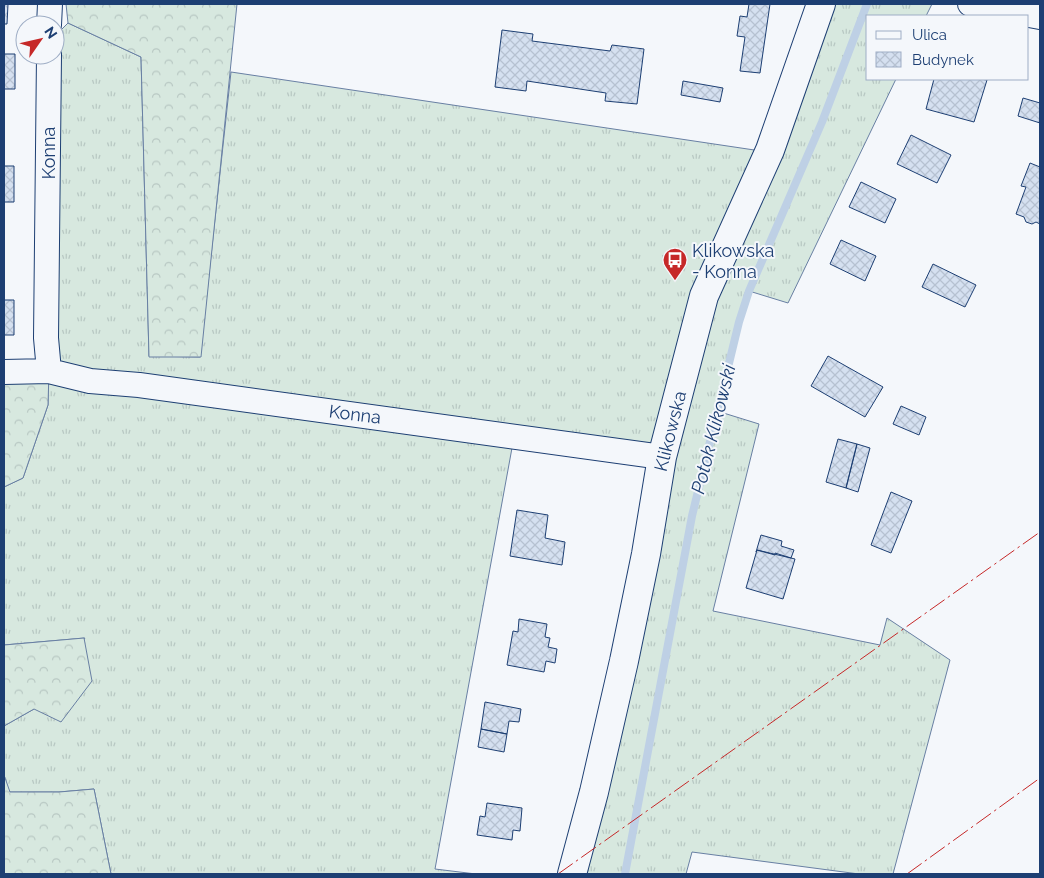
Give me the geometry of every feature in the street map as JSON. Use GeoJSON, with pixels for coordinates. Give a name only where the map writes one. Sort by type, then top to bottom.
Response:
{"type":"FeatureCollection","features":[{"type":"Feature","properties":{"kind":"street","name":"Klikowska"},"geometry":{"type":"LineString","coordinates":[[572,874],[594,792],[624,661],[646,554],[662,457],[704,296],[770,150],[821,4]]}},
{"type":"Feature","properties":{"kind":"street"},"geometry":{"type":"LineString","coordinates":[[970,4],[1040,17]]}},
{"type":"Feature","properties":{"kind":"street","name":"Konna"},"geometry":{"type":"LineString","coordinates":[[48,65],[46,338],[48,371]]}},
{"type":"Feature","properties":{"kind":"street","name":"Konna"},"geometry":{"type":"LineString","coordinates":[[4,372],[48,371],[90,381],[139,385],[662,457]]}},
{"type":"Feature","properties":{"kind":"green space"},"geometry":{"type":"Polygon","coordinates":[[[66,4],[237,4],[201,357],[149,357],[141,57],[68,23],[66,4]]]}},
{"type":"Feature","properties":{"kind":"green space"},"geometry":{"type":"Polygon","coordinates":[[[820,4],[932,4],[926,15],[866,15],[866,80],[896,80],[788,303],[749,291],[739,322],[717,411],[759,424],[713,611],[880,645],[887,618],[950,660],[893,874],[859,874],[692,852],[686,874],[572,874],[661,457],[514,437],[435,869],[476,874],[111,874],[94,789],[59,792],[9,792],[4,775],[4,726],[34,709],[85,638],[4,645],[4,487],[23,478],[48,405],[54,65],[65,65],[65,26],[68,23],[141,57],[149,356],[200,357],[231,72],[761,151],[820,4]]]}},
{"type":"Feature","properties":{"kind":"green space"},"geometry":{"type":"Polygon","coordinates":[[[49,371],[48,405],[23,478],[4,487],[4,372],[49,371]]]}},
{"type":"Feature","properties":{"kind":"green space"},"geometry":{"type":"Polygon","coordinates":[[[84,638],[92,681],[61,722],[34,709],[4,726],[4,645],[84,638]]]}},
{"type":"Feature","properties":{"kind":"green space"},"geometry":{"type":"Polygon","coordinates":[[[4,775],[10,792],[59,792],[94,789],[111,874],[4,874],[4,775]]]}},
{"type":"Feature","properties":{"kind":"building"},"geometry":{"type":"Polygon","coordinates":[[[4,4],[8,4],[7,24],[4,24],[4,4]]]}},
{"type":"Feature","properties":{"kind":"building"},"geometry":{"type":"Polygon","coordinates":[[[749,4],[770,4],[760,73],[740,71],[745,37],[737,36],[740,16],[747,17],[749,4]]]}},
{"type":"Feature","properties":{"kind":"building"},"geometry":{"type":"Polygon","coordinates":[[[502,30],[533,34],[532,41],[610,51],[612,45],[644,49],[637,104],[605,101],[606,93],[527,81],[526,91],[495,87],[502,30]]]}},
{"type":"Feature","properties":{"kind":"building"},"geometry":{"type":"Polygon","coordinates":[[[4,54],[15,54],[15,89],[4,89],[4,54]]]}},
{"type":"Feature","properties":{"kind":"building"},"geometry":{"type":"Polygon","coordinates":[[[934,80],[987,80],[974,122],[926,109],[934,80]]]}},
{"type":"Feature","properties":{"kind":"building"},"geometry":{"type":"Polygon","coordinates":[[[683,81],[723,88],[720,102],[681,95],[683,81]]]}},
{"type":"Feature","properties":{"kind":"building"},"geometry":{"type":"Polygon","coordinates":[[[1023,98],[1040,103],[1040,123],[1018,116],[1023,98]]]}},
{"type":"Feature","properties":{"kind":"building"},"geometry":{"type":"Polygon","coordinates":[[[911,135],[951,155],[937,183],[897,164],[911,135]]]}},
{"type":"Feature","properties":{"kind":"building"},"geometry":{"type":"Polygon","coordinates":[[[1030,163],[1040,167],[1040,224],[1026,222],[1024,217],[1016,214],[1026,187],[1021,186],[1030,163]]]}},
{"type":"Feature","properties":{"kind":"building"},"geometry":{"type":"Polygon","coordinates":[[[4,166],[14,166],[14,202],[4,202],[4,166]]]}},
{"type":"Feature","properties":{"kind":"building"},"geometry":{"type":"Polygon","coordinates":[[[861,182],[896,199],[885,223],[849,207],[861,182]]]}},
{"type":"Feature","properties":{"kind":"building"},"geometry":{"type":"Polygon","coordinates":[[[841,240],[876,256],[865,281],[830,264],[841,240]]]}},
{"type":"Feature","properties":{"kind":"building"},"geometry":{"type":"Polygon","coordinates":[[[933,264],[976,285],[965,307],[922,287],[933,264]]]}},
{"type":"Feature","properties":{"kind":"building"},"geometry":{"type":"Polygon","coordinates":[[[4,300],[14,300],[14,335],[4,335],[4,300]]]}},
{"type":"Feature","properties":{"kind":"building"},"geometry":{"type":"Polygon","coordinates":[[[828,356],[883,387],[865,417],[811,386],[828,356]]]}},
{"type":"Feature","properties":{"kind":"building"},"geometry":{"type":"Polygon","coordinates":[[[901,406],[926,417],[919,435],[893,424],[901,406]]]}},
{"type":"Feature","properties":{"kind":"building"},"geometry":{"type":"Polygon","coordinates":[[[838,439],[857,444],[846,488],[826,482],[838,439]]]}},
{"type":"Feature","properties":{"kind":"building"},"geometry":{"type":"Polygon","coordinates":[[[857,444],[870,448],[858,492],[846,488],[857,444]]]}},
{"type":"Feature","properties":{"kind":"building"},"geometry":{"type":"Polygon","coordinates":[[[891,492],[912,501],[891,553],[871,545],[891,492]]]}},
{"type":"Feature","properties":{"kind":"building"},"geometry":{"type":"Polygon","coordinates":[[[517,510],[548,515],[545,538],[565,542],[562,565],[510,556],[517,510]]]}},
{"type":"Feature","properties":{"kind":"building"},"geometry":{"type":"Polygon","coordinates":[[[761,535],[782,541],[781,546],[794,550],[791,558],[775,553],[775,555],[757,550],[756,552],[761,535]]]}},
{"type":"Feature","properties":{"kind":"building"},"geometry":{"type":"Polygon","coordinates":[[[757,550],[795,559],[783,599],[746,588],[757,550]]]}},
{"type":"Feature","properties":{"kind":"building"},"geometry":{"type":"Polygon","coordinates":[[[519,619],[547,624],[545,637],[550,638],[548,647],[557,649],[555,663],[546,661],[544,672],[507,665],[513,631],[518,632],[519,619]]]}},
{"type":"Feature","properties":{"kind":"building"},"geometry":{"type":"Polygon","coordinates":[[[485,702],[521,709],[519,722],[509,721],[507,734],[481,729],[485,702]]]}},
{"type":"Feature","properties":{"kind":"building"},"geometry":{"type":"Polygon","coordinates":[[[481,729],[507,734],[504,752],[478,747],[481,729]]]}},
{"type":"Feature","properties":{"kind":"building"},"geometry":{"type":"Polygon","coordinates":[[[487,803],[522,808],[520,831],[513,830],[512,840],[477,835],[480,816],[485,817],[487,803]]]}},
{"type":"Feature","properties":{"kind":"waterway","name":"Potok Klikowski"},"geometry":{"type":"LineString","coordinates":[[625,874],[692,516],[739,322],[749,291],[822,122],[867,4]]}},
{"type":"Feature","properties":{"kind":"power"},"geometry":{"type":"LineString","coordinates":[[558,874],[1040,532]]}},
{"type":"Feature","properties":{"kind":"power"},"geometry":{"type":"LineString","coordinates":[[907,874],[1040,778]]}},
{"type":"Feature","properties":{"kind":"place","name":"Klikowska - Konna"},"geometry":{"type":"Point","coordinates":[675,281]}}]}
